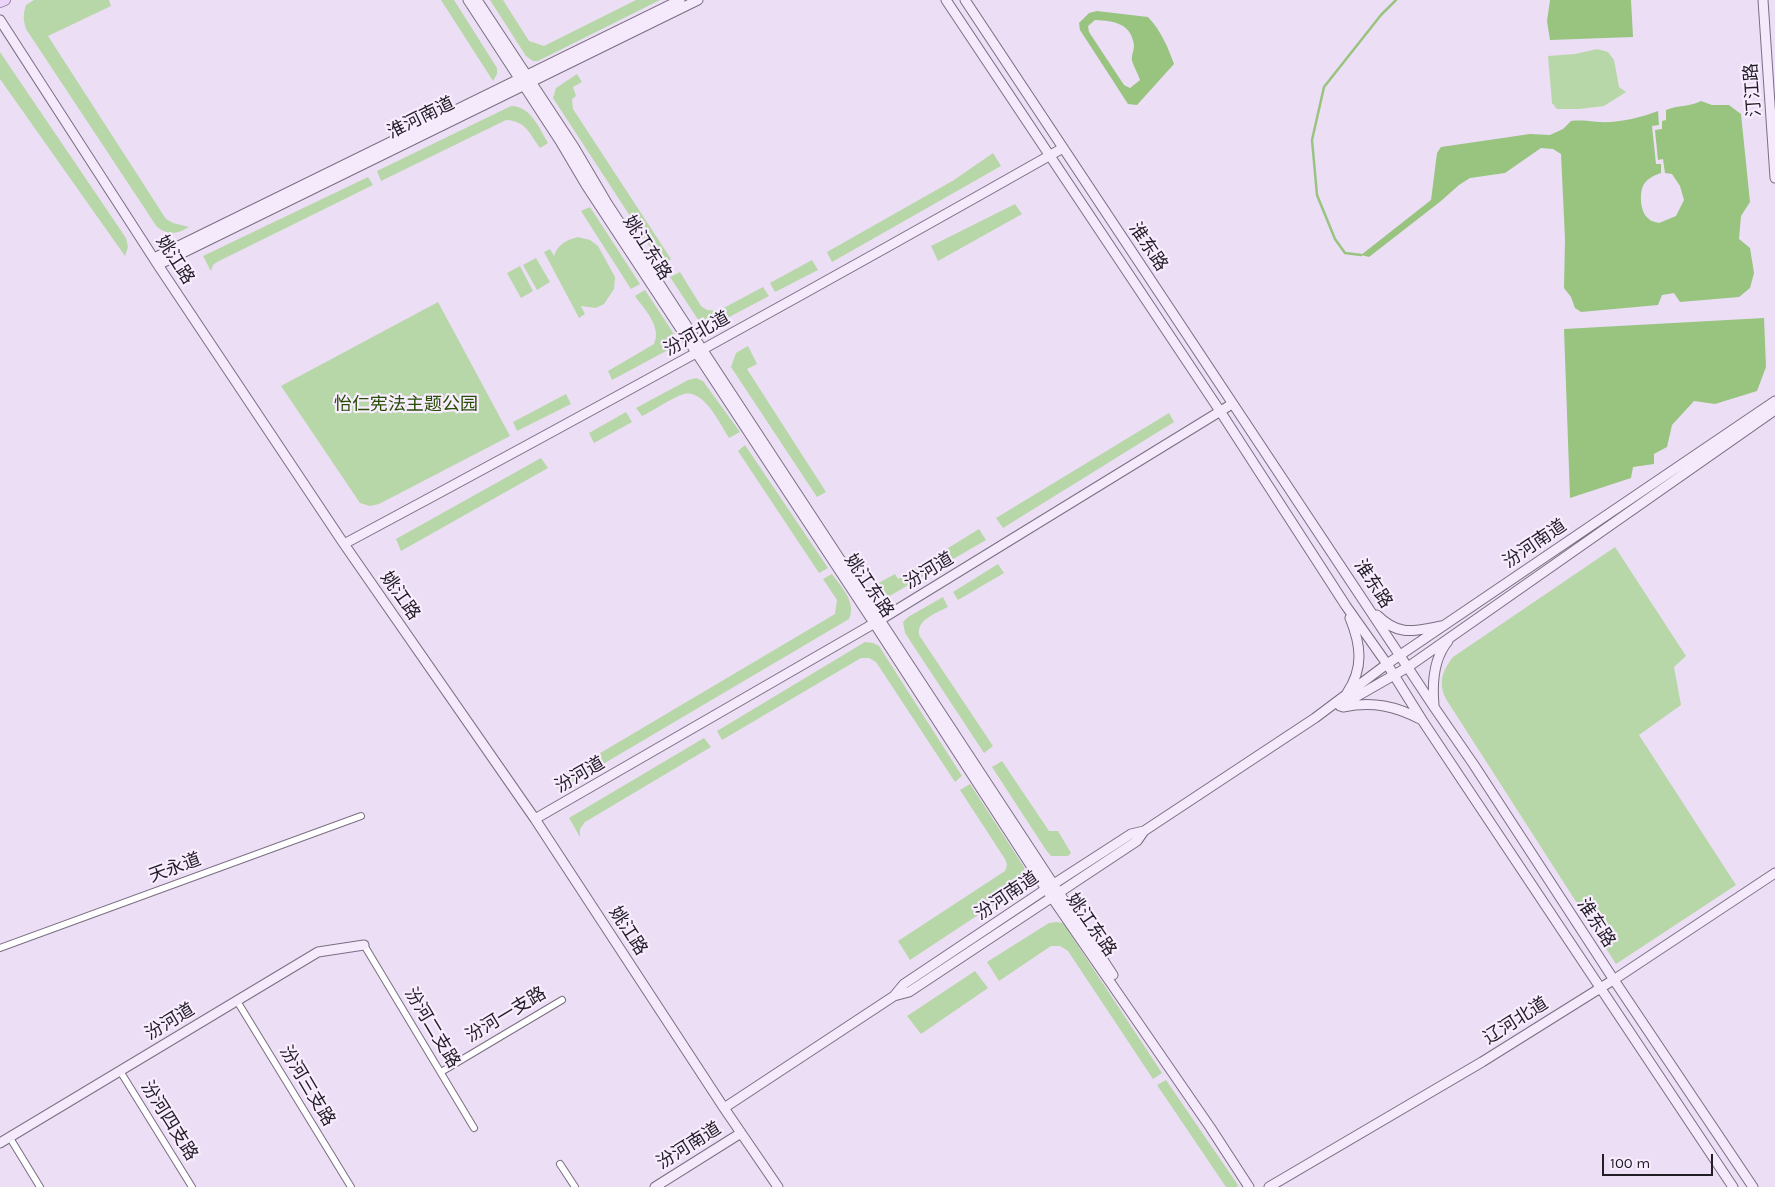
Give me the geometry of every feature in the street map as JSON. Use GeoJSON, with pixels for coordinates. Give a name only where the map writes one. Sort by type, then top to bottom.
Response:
{"type":"FeatureCollection","features":[{"type":"Feature","properties":{"kind":"main road"},"geometry":{"type":"LineString","coordinates":[[0,2],[4,0]]}},
{"type":"Feature","properties":{"kind":"main road","name":"姚江东路"},"geometry":{"type":"LineString","coordinates":[[468,0],[526,80]]}},
{"type":"Feature","properties":{"kind":"main road","name":"姚江东路"},"geometry":{"type":"LineString","coordinates":[[477,0],[526,80],[586,185],[699,351],[1249,1187]]}},
{"type":"Feature","properties":{"kind":"main road","name":"淮河南道"},"geometry":{"type":"LineString","coordinates":[[526,80],[680,0]]}},
{"type":"Feature","properties":{"kind":"main road","name":"淮河南道"},"geometry":{"type":"LineString","coordinates":[[156,261],[526,80],[698,0]]}},
{"type":"Feature","properties":{"kind":"main road","name":"淮东路"},"geometry":{"type":"LineString","coordinates":[[946,0],[1733,1187]]}},
{"type":"Feature","properties":{"kind":"main road","name":"淮东路"},"geometry":{"type":"LineString","coordinates":[[965,0],[1753,1187]]}},
{"type":"Feature","properties":{"kind":"main road","name":"汀江路"},"geometry":{"type":"LineString","coordinates":[[1763,0],[1775,178]]}},
{"type":"Feature","properties":{"kind":"main road","name":"汀江路"},"geometry":{"type":"LineString","coordinates":[[1767,0],[1775,102]]}},
{"type":"Feature","properties":{"kind":"main road","name":"姚江路"},"geometry":{"type":"LineString","coordinates":[[0,20],[156,261],[344,544],[536,819],[724,1108],[778,1187]]}},
{"type":"Feature","properties":{"kind":"main road","name":"汾河北道"},"geometry":{"type":"LineString","coordinates":[[344,544],[699,351],[1063,148]]}},
{"type":"Feature","properties":{"kind":"main road","name":"汾河南道"},"geometry":{"type":"LineString","coordinates":[[724,1108],[894,996],[904,984],[1050,886],[1132,834],[1144,831],[1315,718],[1400,655],[1775,401]]}},
{"type":"Feature","properties":{"kind":"main road","name":"汾河道"},"geometry":{"type":"LineString","coordinates":[[536,819],[877,621],[1232,404]]}},
{"type":"Feature","properties":{"kind":"main road","name":"汾河南道"},"geometry":{"type":"LineString","coordinates":[[1315,718],[1395,676],[1775,410]]}},
{"type":"Feature","properties":{"kind":"main road"},"geometry":{"type":"LineString","coordinates":[[1367,604],[1382,620],[1397,629],[1417,630],[1444,625]]}},
{"type":"Feature","properties":{"kind":"main road"},"geometry":{"type":"LineString","coordinates":[[1345,697],[1355,678],[1360,655],[1346,606]]}},
{"type":"Feature","properties":{"kind":"main road"},"geometry":{"type":"LineString","coordinates":[[1434,707],[1433,674],[1443,647],[1452,636]]}},
{"type":"Feature","properties":{"kind":"main road"},"geometry":{"type":"LineString","coordinates":[[1333,710],[1354,705],[1379,705],[1403,710],[1422,720]]}},
{"type":"Feature","properties":{"kind":"main road","name":"汾河南道"},"geometry":{"type":"LineString","coordinates":[[894,996],[909,992],[1056,895],[1137,841],[1144,831]]}},
{"type":"Feature","properties":{"kind":"main road","name":"辽河北道"},"geometry":{"type":"LineString","coordinates":[[1269,1187],[1482,1062],[1614,980],[1775,873]]}},
{"type":"Feature","properties":{"kind":"main road","name":"姚江东路"},"geometry":{"type":"LineString","coordinates":[[1056,895],[1137,1011],[1255,1187]]}},
{"type":"Feature","properties":{"kind":"main road","name":"汾河道"},"geometry":{"type":"LineString","coordinates":[[0,1143],[318,952],[364,945]]}},
{"type":"Feature","properties":{"kind":"main road","name":"汾河南道"},"geometry":{"type":"LineString","coordinates":[[655,1187],[741,1133]]}},
{"type":"Feature","properties":{"kind":"street","name":"天永道"},"geometry":{"type":"LineString","coordinates":[[0,948],[361,816]]}},
{"type":"Feature","properties":{"kind":"street","name":"汾河二支路"},"geometry":{"type":"LineString","coordinates":[[364,945],[474,1128]]}},
{"type":"Feature","properties":{"kind":"street","name":"汾河一支路"},"geometry":{"type":"LineString","coordinates":[[440,1072],[562,1000]]}},
{"type":"Feature","properties":{"kind":"street","name":"汾河三支路"},"geometry":{"type":"LineString","coordinates":[[237,1001],[350,1187]]}},
{"type":"Feature","properties":{"kind":"street","name":"汾河四支路"},"geometry":{"type":"LineString","coordinates":[[120,1071],[192,1187]]}},
{"type":"Feature","properties":{"kind":"street"},"geometry":{"type":"LineString","coordinates":[[10,1138],[40,1187]]}},
{"type":"Feature","properties":{"kind":"street"},"geometry":{"type":"LineString","coordinates":[[560,1164],[575,1187]]}},
{"type":"Feature","properties":{"kind":"green space"},"geometry":{"type":"Polygon","coordinates":[[[34,0],[109,0],[111,6],[48,36],[166,219],[189,227],[181,231],[169,233],[157,227],[26,29],[24,22],[25,8],[26,5],[34,0]]]}},
{"type":"Feature","properties":{"kind":"green space"},"geometry":{"type":"Polygon","coordinates":[[[441,0],[454,0],[497,68],[497,74],[493,81],[441,0]]]}},
{"type":"Feature","properties":{"kind":"green space"},"geometry":{"type":"Polygon","coordinates":[[[490,0],[503,0],[529,41],[544,46],[636,0],[660,0],[538,61],[533,61],[526,56],[490,0]]]}},
{"type":"Feature","properties":{"kind":"green space"},"geometry":{"type":"Polygon","coordinates":[[[1597,49],[1608,52],[1614,60],[1619,87],[1626,92],[1604,106],[1557,109],[1552,103],[1548,56],[1575,54],[1597,49]]]}},
{"type":"Feature","properties":{"kind":"green space"},"geometry":{"type":"Polygon","coordinates":[[[0,52],[126,238],[128,247],[125,256],[0,79],[0,52]]]}},
{"type":"Feature","properties":{"kind":"green space"},"geometry":{"type":"Polygon","coordinates":[[[577,74],[582,82],[573,87],[576,96],[572,99],[573,109],[671,259],[662,265],[553,98],[556,88],[577,74]]]}},
{"type":"Feature","properties":{"kind":"green space"},"geometry":{"type":"Polygon","coordinates":[[[511,106],[524,110],[534,119],[548,143],[540,148],[523,125],[506,120],[381,181],[377,171],[511,106]]]}},
{"type":"Feature","properties":{"kind":"green space"},"geometry":{"type":"Polygon","coordinates":[[[993,153],[1001,166],[832,262],[827,252],[954,180],[993,153]]]}},
{"type":"Feature","properties":{"kind":"green space"},"geometry":{"type":"Polygon","coordinates":[[[368,177],[373,185],[217,262],[213,265],[211,271],[203,256],[368,177]]]}},
{"type":"Feature","properties":{"kind":"green space"},"geometry":{"type":"Polygon","coordinates":[[[1015,204],[1022,214],[938,261],[931,246],[1015,204]]]}},
{"type":"Feature","properties":{"kind":"green space"},"geometry":{"type":"Polygon","coordinates":[[[590,207],[640,284],[631,289],[581,211],[590,207]]]}},
{"type":"Feature","properties":{"kind":"green space"},"geometry":{"type":"Polygon","coordinates":[[[578,237],[590,240],[598,246],[615,277],[614,289],[604,304],[596,308],[581,306],[585,314],[579,318],[544,252],[550,249],[554,256],[563,243],[578,237]]]}},
{"type":"Feature","properties":{"kind":"green space"},"geometry":{"type":"Polygon","coordinates":[[[536,258],[550,282],[537,290],[523,265],[536,258]]]}},
{"type":"Feature","properties":{"kind":"green space"},"geometry":{"type":"Polygon","coordinates":[[[812,260],[818,270],[775,292],[770,283],[812,260]]]}},
{"type":"Feature","properties":{"kind":"green space"},"geometry":{"type":"Polygon","coordinates":[[[520,266],[533,291],[521,298],[507,273],[520,266]]]}},
{"type":"Feature","properties":{"kind":"green space"},"geometry":{"type":"Polygon","coordinates":[[[680,272],[701,306],[707,310],[718,311],[763,287],[769,296],[716,324],[703,323],[697,318],[670,277],[680,272]]]}},
{"type":"Feature","properties":{"kind":"green space"},"geometry":{"type":"Polygon","coordinates":[[[645,290],[674,334],[673,346],[612,380],[608,371],[654,344],[656,331],[654,325],[648,313],[635,296],[645,290]]]}},
{"type":"Feature","properties":{"kind":"green space","name":"怡仁宪法主题公园"},"geometry":{"type":"Polygon","coordinates":[[[438,302],[510,436],[379,504],[370,506],[360,503],[281,386],[438,302]]]}},
{"type":"Feature","properties":{"kind":"green space"},"geometry":{"type":"Polygon","coordinates":[[[748,346],[757,364],[747,369],[826,492],[817,497],[731,367],[736,353],[748,346]]]}},
{"type":"Feature","properties":{"kind":"green space"},"geometry":{"type":"Polygon","coordinates":[[[696,378],[703,381],[740,432],[729,438],[705,402],[691,394],[679,396],[642,416],[636,408],[688,380],[696,378]]]}},
{"type":"Feature","properties":{"kind":"green space"},"geometry":{"type":"Polygon","coordinates":[[[566,394],[571,404],[517,431],[513,422],[566,394]]]}},
{"type":"Feature","properties":{"kind":"green space"},"geometry":{"type":"Polygon","coordinates":[[[626,412],[632,422],[594,443],[589,433],[626,412]]]}},
{"type":"Feature","properties":{"kind":"green space"},"geometry":{"type":"Polygon","coordinates":[[[1169,413],[1174,422],[1003,528],[996,518],[1169,413]]]}},
{"type":"Feature","properties":{"kind":"green space"},"geometry":{"type":"Polygon","coordinates":[[[745,445],[828,568],[819,573],[738,451],[745,445]]]}},
{"type":"Feature","properties":{"kind":"green space"},"geometry":{"type":"Polygon","coordinates":[[[541,458],[548,468],[401,551],[396,539],[541,458]]]}},
{"type":"Feature","properties":{"kind":"green space"},"geometry":{"type":"Polygon","coordinates":[[[979,529],[986,540],[886,598],[879,598],[871,587],[895,574],[898,579],[979,529]]]}},
{"type":"Feature","properties":{"kind":"green space"},"geometry":{"type":"Polygon","coordinates":[[[1615,547],[1686,656],[1674,667],[1681,705],[1639,735],[1736,885],[1616,964],[1446,699],[1442,688],[1442,677],[1453,657],[1615,547]]]}},
{"type":"Feature","properties":{"kind":"green space"},"geometry":{"type":"Polygon","coordinates":[[[998,564],[1004,573],[958,600],[953,592],[998,564]]]}},
{"type":"Feature","properties":{"kind":"green space"},"geometry":{"type":"Polygon","coordinates":[[[832,574],[850,601],[851,613],[849,619],[559,790],[553,781],[835,614],[837,600],[823,579],[832,574]]]}},
{"type":"Feature","properties":{"kind":"green space"},"geometry":{"type":"Polygon","coordinates":[[[943,597],[948,607],[924,621],[919,629],[919,635],[993,746],[984,753],[905,633],[903,622],[908,617],[943,597]]]}},
{"type":"Feature","properties":{"kind":"green space"},"geometry":{"type":"Polygon","coordinates":[[[865,642],[879,646],[962,776],[955,782],[876,662],[869,658],[861,658],[722,740],[717,731],[865,642]]]}},
{"type":"Feature","properties":{"kind":"green space"},"geometry":{"type":"Polygon","coordinates":[[[704,738],[711,747],[585,822],[580,829],[580,837],[569,818],[704,738]]]}},
{"type":"Feature","properties":{"kind":"green space"},"geometry":{"type":"Polygon","coordinates":[[[1002,761],[1049,831],[1058,831],[1071,853],[1068,856],[1051,856],[1046,850],[992,767],[1002,761]]]}},
{"type":"Feature","properties":{"kind":"green space"},"geometry":{"type":"Polygon","coordinates":[[[970,784],[1024,867],[1023,884],[910,960],[898,941],[1005,871],[1007,865],[1005,859],[960,790],[970,784]]]}},
{"type":"Feature","properties":{"kind":"green space"},"geometry":{"type":"Polygon","coordinates":[[[1049,923],[1063,923],[1162,1073],[1153,1079],[1068,951],[1060,946],[1051,946],[999,981],[987,962],[1049,923]]]}},
{"type":"Feature","properties":{"kind":"green space"},"geometry":{"type":"Polygon","coordinates":[[[975,971],[988,988],[921,1034],[907,1016],[975,971]]]}},
{"type":"Feature","properties":{"kind":"green space"},"geometry":{"type":"Polygon","coordinates":[[[1166,1080],[1238,1185],[1237,1187],[1226,1187],[1157,1085],[1166,1080]]]}},
{"type":"Feature","properties":{"kind":"shaded area"},"geometry":{"type":"Polygon","coordinates":[[[1550,0],[1631,0],[1633,37],[1550,40],[1547,21],[1550,0]]]}},
{"type":"Feature","properties":{"kind":"shaded area"},"geometry":{"type":"Polygon","coordinates":[[[1097,11],[1148,17],[1164,39],[1174,64],[1137,105],[1128,104],[1080,30],[1079,23],[1089,13],[1097,11]],[[1095,20],[1088,26],[1089,32],[1124,85],[1130,88],[1140,80],[1132,61],[1134,45],[1132,38],[1129,32],[1120,25],[1095,20]]]}},
{"type":"Feature","properties":{"kind":"shaded area"},"geometry":{"type":"Polygon","coordinates":[[[1701,101],[1712,105],[1729,105],[1741,114],[1750,202],[1741,216],[1739,239],[1750,248],[1754,273],[1750,288],[1739,297],[1680,302],[1674,293],[1662,295],[1658,305],[1581,312],[1575,308],[1571,297],[1564,288],[1565,239],[1561,154],[1553,149],[1541,148],[1505,173],[1470,178],[1369,257],[1361,255],[1431,200],[1437,153],[1441,147],[1530,134],[1550,135],[1563,129],[1571,121],[1614,122],[1658,111],[1659,125],[1652,126],[1656,164],[1661,164],[1661,173],[1650,178],[1644,184],[1641,192],[1641,202],[1645,215],[1650,220],[1659,223],[1676,216],[1684,200],[1680,186],[1672,174],[1665,173],[1663,159],[1658,160],[1655,130],[1662,129],[1662,121],[1666,120],[1666,110],[1701,101]]]}},
{"type":"Feature","properties":{"kind":"shaded area"},"geometry":{"type":"Polygon","coordinates":[[[1764,318],[1766,367],[1757,391],[1715,404],[1694,401],[1672,425],[1667,447],[1654,454],[1654,464],[1633,467],[1631,478],[1570,498],[1564,329],[1764,318]]]}},
{"type":"Feature","properties":{"kind":"waterway"},"geometry":{"type":"LineString","coordinates":[[1361,255],[1345,253],[1335,239],[1317,195],[1312,140],[1324,87],[1381,15],[1396,0]]}}]}
